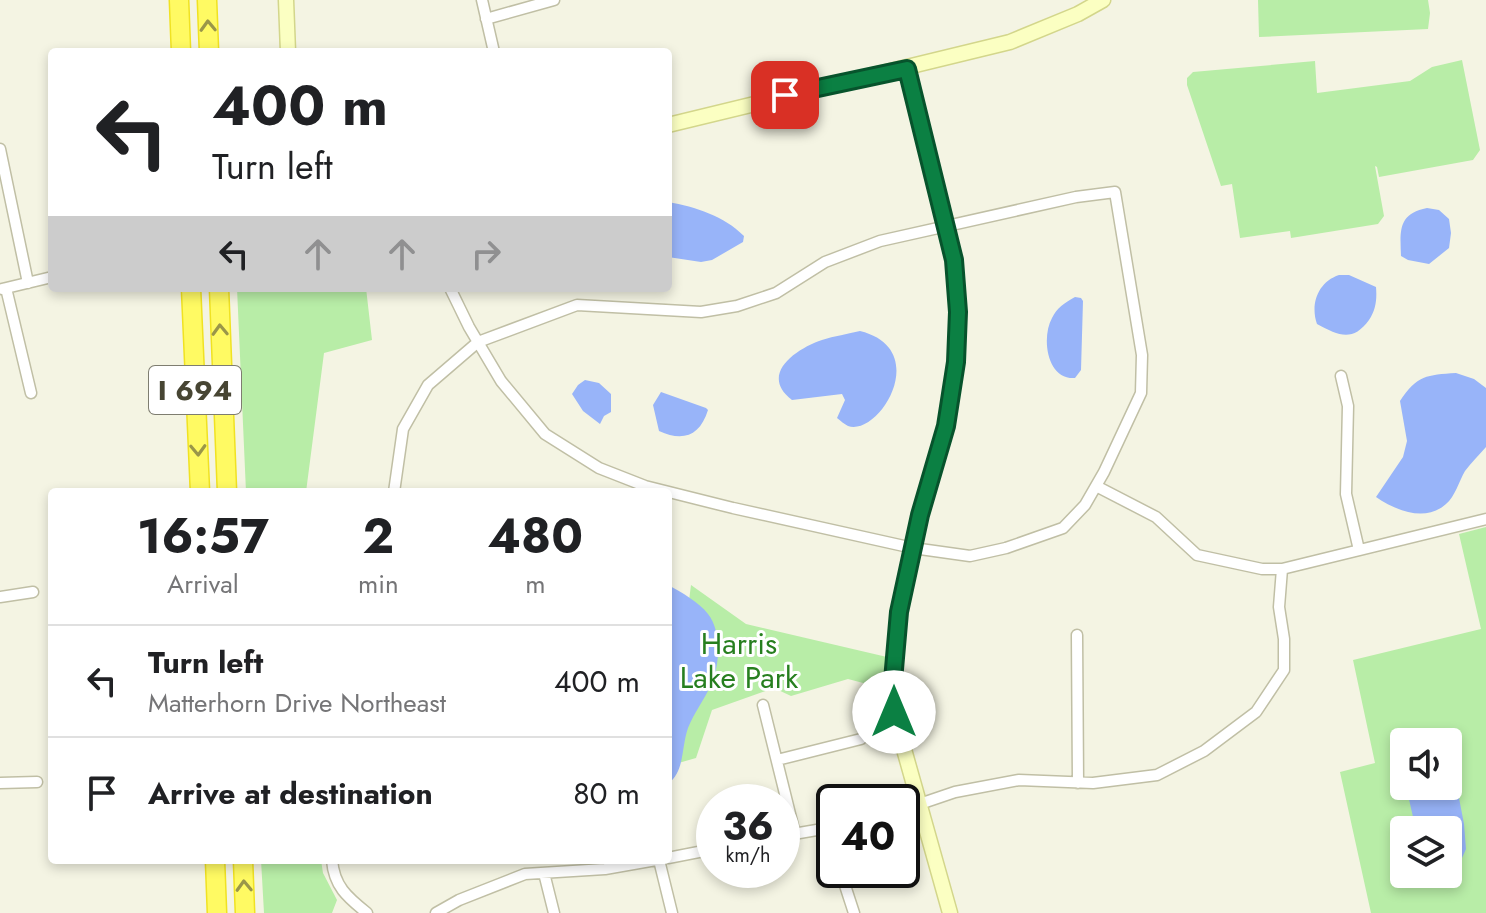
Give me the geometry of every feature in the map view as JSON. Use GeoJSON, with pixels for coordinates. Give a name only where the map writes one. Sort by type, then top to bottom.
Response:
{"type":"FeatureCollection","features":[{"type":"Feature","properties":{"kind":"highway"},"geometry":{"type":"LineString","coordinates":[[207,0],[209,48]]}},
{"type":"Feature","properties":{"kind":"highway"},"geometry":{"type":"LineString","coordinates":[[179,4],[181,48]]}},
{"type":"Feature","properties":{"kind":"highway","name":"I 694"},"geometry":{"type":"LineString","coordinates":[[191,292],[200,488]]}},
{"type":"Feature","properties":{"kind":"highway","name":"I 694"},"geometry":{"type":"LineString","coordinates":[[219,292],[227,488]]}},
{"type":"Feature","properties":{"kind":"highway"},"geometry":{"type":"LineString","coordinates":[[215,864],[217,913]]}},
{"type":"Feature","properties":{"kind":"highway"},"geometry":{"type":"LineString","coordinates":[[243,864],[245,913]]}},
{"type":"Feature","properties":{"kind":"street"},"geometry":{"type":"LineString","coordinates":[[286,0],[288,48]]}},
{"type":"Feature","properties":{"kind":"street"},"geometry":{"type":"LineString","coordinates":[[482,0],[493,48]]}},
{"type":"Feature","properties":{"kind":"street"},"geometry":{"type":"LineString","coordinates":[[486,19],[554,0]]}},
{"type":"Feature","properties":{"kind":"street"},"geometry":{"type":"LineString","coordinates":[[672,124],[1010,42],[1078,14],[1103,0]]}},
{"type":"Feature","properties":{"kind":"street"},"geometry":{"type":"LineString","coordinates":[[907,69],[954,260],[958,312],[956,362],[946,426],[899,612],[891,703],[913,784]]}},
{"type":"Feature","properties":{"kind":"street"},"geometry":{"type":"LineString","coordinates":[[0,149],[28,283]]}},
{"type":"Feature","properties":{"kind":"street"},"geometry":{"type":"LineString","coordinates":[[395,488],[403,429],[428,385],[478,342],[577,305],[701,312],[737,306],[776,293],[825,262],[880,241],[1076,197],[1115,192],[1142,355],[1141,393],[1096,486],[1085,505],[1063,528],[1006,548],[970,556],[913,548],[672,492]]}},
{"type":"Feature","properties":{"kind":"street"},"geometry":{"type":"LineString","coordinates":[[31,393],[3,289],[48,278]]}},
{"type":"Feature","properties":{"kind":"street"},"geometry":{"type":"LineString","coordinates":[[452,292],[501,381],[545,434],[599,468],[654,488]]}},
{"type":"Feature","properties":{"kind":"street"},"geometry":{"type":"LineString","coordinates":[[1341,376],[1348,406],[1346,494],[1359,550]]}},
{"type":"Feature","properties":{"kind":"street"},"geometry":{"type":"LineString","coordinates":[[1096,486],[1156,517],[1197,555],[1262,569],[1282,569],[1486,519]]}},
{"type":"Feature","properties":{"kind":"street"},"geometry":{"type":"LineString","coordinates":[[920,803],[955,792],[1019,780],[1093,783],[1157,775],[1204,751],[1256,712],[1284,670],[1284,639],[1279,607],[1282,569]]}},
{"type":"Feature","properties":{"kind":"street"},"geometry":{"type":"LineString","coordinates":[[0,597],[33,592]]}},
{"type":"Feature","properties":{"kind":"street"},"geometry":{"type":"LineString","coordinates":[[1077,635],[1078,783]]}},
{"type":"Feature","properties":{"kind":"street"},"geometry":{"type":"LineString","coordinates":[[763,705],[783,784]]}},
{"type":"Feature","properties":{"kind":"street"},"geometry":{"type":"LineString","coordinates":[[777,760],[861,739]]}},
{"type":"Feature","properties":{"kind":"street"},"geometry":{"type":"LineString","coordinates":[[0,783],[37,782]]}},
{"type":"Feature","properties":{"kind":"street"},"geometry":{"type":"LineString","coordinates":[[920,811],[950,913]]}},
{"type":"Feature","properties":{"kind":"street"},"geometry":{"type":"LineString","coordinates":[[672,857],[696,853]]}},
{"type":"Feature","properties":{"kind":"street"},"geometry":{"type":"LineString","coordinates":[[332,864],[333,875],[343,893],[367,913]]}},
{"type":"Feature","properties":{"kind":"street"},"geometry":{"type":"LineString","coordinates":[[436,913],[459,900],[525,874],[634,864]]}},
{"type":"Feature","properties":{"kind":"street"},"geometry":{"type":"LineString","coordinates":[[658,864],[672,913]]}},
{"type":"Feature","properties":{"kind":"street"},"geometry":{"type":"LineString","coordinates":[[544,873],[554,913]]}},
{"type":"Feature","properties":{"kind":"street"},"geometry":{"type":"LineString","coordinates":[[846,888],[854,913]]}},
{"type":"Feature","properties":{"kind":"green space"},"geometry":{"type":"Polygon","coordinates":[[[1258,0],[1428,0],[1430,13],[1428,29],[1259,37],[1258,0]]]}},
{"type":"Feature","properties":{"kind":"green space"},"geometry":{"type":"Polygon","coordinates":[[[1462,60],[1480,150],[1473,160],[1379,177],[1375,166],[1384,216],[1378,224],[1291,238],[1290,231],[1240,238],[1232,184],[1221,186],[1187,85],[1187,78],[1193,72],[1315,61],[1317,93],[1410,81],[1432,67],[1462,60]]]}},
{"type":"Feature","properties":{"kind":"green space"},"geometry":{"type":"Polygon","coordinates":[[[237,292],[366,292],[372,340],[324,353],[307,488],[246,488],[237,292]]]}},
{"type":"Feature","properties":{"kind":"green space"},"geometry":{"type":"Polygon","coordinates":[[[1486,527],[1486,913],[1371,913],[1340,772],[1375,763],[1353,660],[1481,629],[1459,534],[1486,527]]]}},
{"type":"Feature","properties":{"kind":"green space","name":"Harris Lake Park"},"geometry":{"type":"Polygon","coordinates":[[[691,585],[746,624],[887,657],[882,688],[848,679],[791,696],[774,688],[712,710],[696,758],[672,765],[672,735],[691,585]]]}},
{"type":"Feature","properties":{"kind":"green space"},"geometry":{"type":"Polygon","coordinates":[[[261,864],[322,864],[337,900],[332,913],[264,913],[261,864]]]}},
{"type":"Feature","properties":{"kind":"water"},"geometry":{"type":"Polygon","coordinates":[[[672,203],[719,218],[744,236],[743,242],[712,260],[701,262],[672,258],[672,203]]]}},
{"type":"Feature","properties":{"kind":"water"},"geometry":{"type":"Polygon","coordinates":[[[1427,208],[1439,210],[1449,219],[1451,233],[1449,248],[1429,264],[1401,256],[1403,224],[1411,214],[1427,208]]]}},
{"type":"Feature","properties":{"kind":"water"},"geometry":{"type":"Polygon","coordinates":[[[1339,275],[1349,275],[1376,287],[1376,304],[1371,316],[1357,332],[1345,335],[1317,324],[1315,316],[1315,302],[1321,288],[1339,275]]]}},
{"type":"Feature","properties":{"kind":"water"},"geometry":{"type":"Polygon","coordinates":[[[1075,297],[1083,301],[1081,370],[1075,378],[1066,377],[1053,365],[1047,336],[1056,311],[1075,297]]]}},
{"type":"Feature","properties":{"kind":"water"},"geometry":{"type":"Polygon","coordinates":[[[860,331],[882,341],[893,355],[896,372],[885,406],[873,418],[860,426],[848,426],[837,418],[845,400],[842,394],[792,400],[783,391],[780,372],[792,356],[822,340],[860,331]]]}},
{"type":"Feature","properties":{"kind":"water"},"geometry":{"type":"Polygon","coordinates":[[[1456,373],[1474,379],[1486,388],[1486,447],[1465,471],[1449,501],[1438,510],[1420,514],[1392,506],[1376,497],[1403,457],[1407,441],[1400,401],[1412,386],[1424,378],[1456,373]]]}},
{"type":"Feature","properties":{"kind":"water"},"geometry":{"type":"Polygon","coordinates":[[[585,380],[599,383],[611,394],[611,412],[604,416],[600,424],[583,411],[572,394],[585,380]]]}},
{"type":"Feature","properties":{"kind":"water"},"geometry":{"type":"Polygon","coordinates":[[[661,392],[708,410],[695,431],[676,436],[659,431],[653,405],[661,392]]]}},
{"type":"Feature","properties":{"kind":"water"},"geometry":{"type":"Polygon","coordinates":[[[672,587],[695,601],[708,614],[716,630],[718,649],[714,677],[688,728],[682,759],[673,779],[672,587]]]}},
{"type":"Feature","properties":{"kind":"water"},"geometry":{"type":"Polygon","coordinates":[[[1409,800],[1459,800],[1464,824],[1466,849],[1462,858],[1462,816],[1413,816],[1409,800]]]}},
{"type":"Feature","properties":{"kind":"route"},"geometry":{"type":"LineString","coordinates":[[785,95],[907,69],[954,260],[958,312],[956,362],[946,426],[920,515],[899,612],[891,703],[894,712]]}}]}
